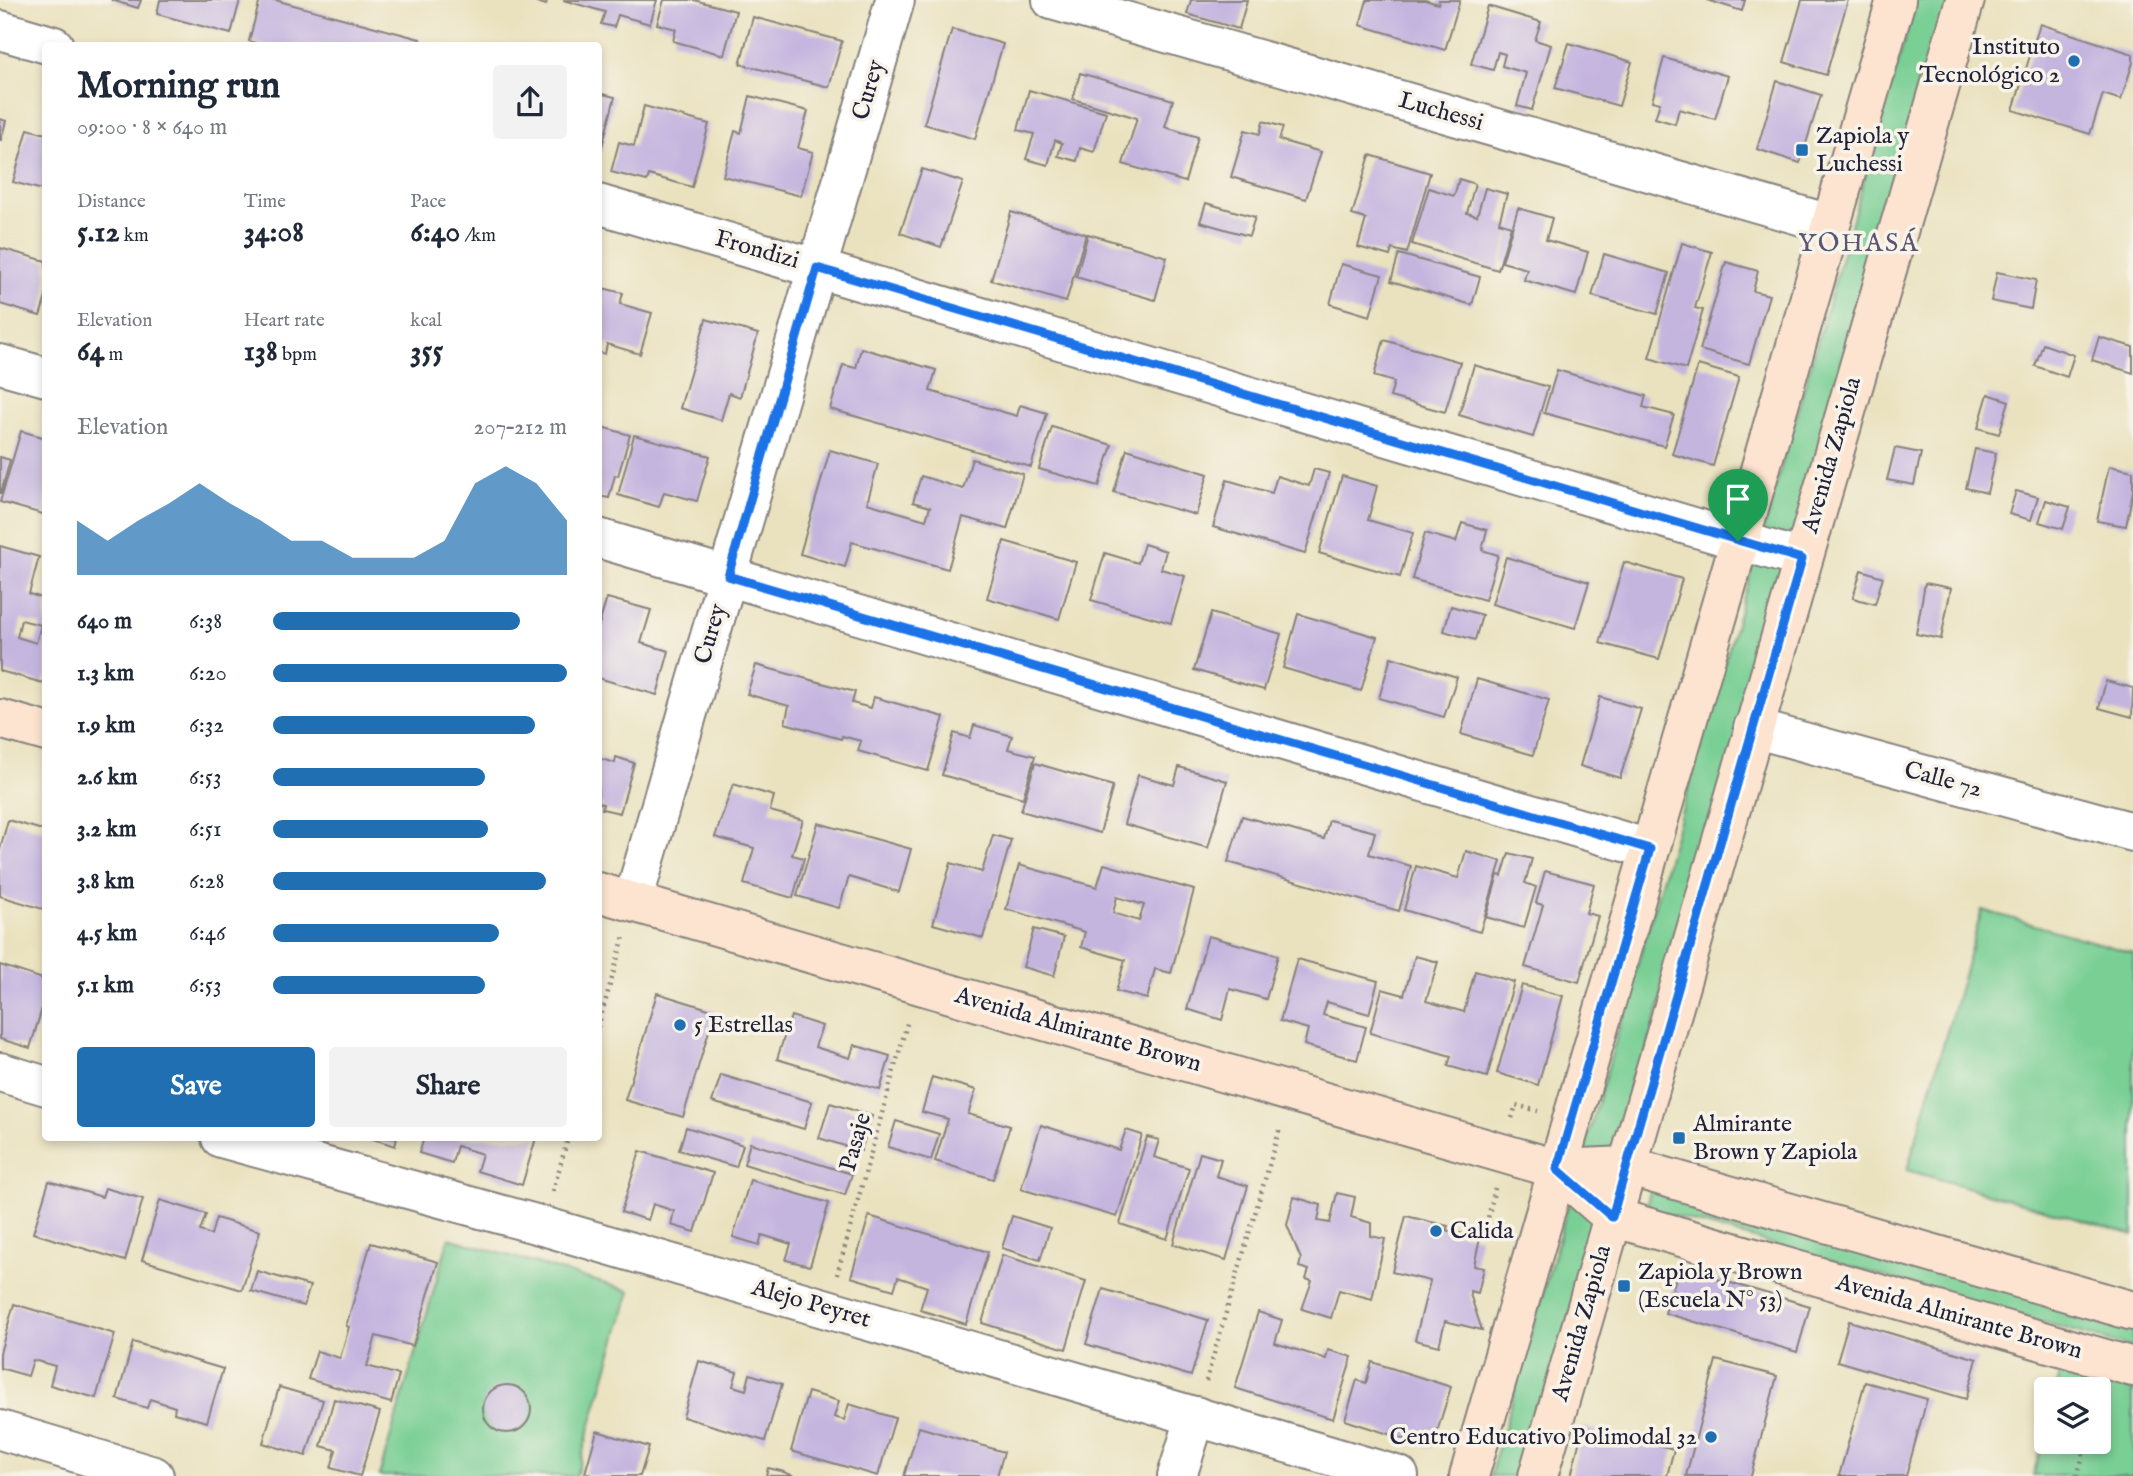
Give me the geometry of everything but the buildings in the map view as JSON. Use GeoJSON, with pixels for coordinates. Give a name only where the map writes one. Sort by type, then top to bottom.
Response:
{"type":"FeatureCollection","features":[{"type":"Feature","properties":{"kind":"main road"},"geometry":{"type":"LineString","coordinates":[[1469,1476],[1896,0]]}},
{"type":"Feature","properties":{"kind":"main road","name":"Avenida Zapiola"},"geometry":{"type":"LineString","coordinates":[[1538,1476],[1965,0]]}},
{"type":"Feature","properties":{"kind":"main road"},"geometry":{"type":"LineString","coordinates":[[0,719],[42,731]]}},
{"type":"Feature","properties":{"kind":"main road","name":"Avenida Almirante Brown"},"geometry":{"type":"LineString","coordinates":[[616,897],[1557,1169],[1627,1166],[2133,1311]]}},
{"type":"Feature","properties":{"kind":"main road","name":"Avenida Almirante Brown"},"geometry":{"type":"LineString","coordinates":[[1557,1169],[1612,1217],[2133,1367]]}},
{"type":"Feature","properties":{"kind":"street","name":"Curey"},"geometry":{"type":"LineString","coordinates":[[616,897],[728,576],[895,0]]}},
{"type":"Feature","properties":{"kind":"street","name":"Luchessi"},"geometry":{"type":"LineString","coordinates":[[1052,0],[1830,224]]}},
{"type":"Feature","properties":{"kind":"street"},"geometry":{"type":"LineString","coordinates":[[0,30],[42,42]]}},
{"type":"Feature","properties":{"kind":"street","name":"Frondizi"},"geometry":{"type":"LineString","coordinates":[[602,205],[1802,559]]}},
{"type":"Feature","properties":{"kind":"street"},"geometry":{"type":"LineString","coordinates":[[0,364],[42,376]]}},
{"type":"Feature","properties":{"kind":"street"},"geometry":{"type":"LineString","coordinates":[[602,539],[1650,849]]}},
{"type":"Feature","properties":{"kind":"street","name":"Calle 72"},"geometry":{"type":"LineString","coordinates":[[1754,728],[2133,832]]}},
{"type":"Feature","properties":{"kind":"street"},"geometry":{"type":"LineString","coordinates":[[0,1072],[42,1085]]}},
{"type":"Feature","properties":{"kind":"street","name":"Alejo Peyret"},"geometry":{"type":"LineString","coordinates":[[232,1141],[543,1226],[1399,1476]]}},
{"type":"Feature","properties":{"kind":"street"},"geometry":{"type":"LineString","coordinates":[[1177,1476],[1196,1416]]}},
{"type":"Feature","properties":{"kind":"street"},"geometry":{"type":"LineString","coordinates":[[0,1430],[154,1476]]}},
{"type":"Feature","properties":{"kind":"path"},"geometry":{"type":"LineString","coordinates":[[602,998],[616,897]]}},
{"type":"Feature","properties":{"kind":"path","name":"Pasaje"},"geometry":{"type":"LineString","coordinates":[[827,1309],[919,984]]}},
{"type":"Feature","properties":{"kind":"path"},"geometry":{"type":"LineString","coordinates":[[1196,1416],[1291,1092]]}},
{"type":"Feature","properties":{"kind":"path"},"geometry":{"type":"LineString","coordinates":[[543,1226],[567,1141]]}},
{"type":"Feature","properties":{"kind":"path"},"geometry":{"type":"LineString","coordinates":[[2077,1476],[2083,1454]]}},
{"type":"Feature","properties":{"kind":"green space"},"geometry":{"type":"Polygon","coordinates":[[[1916,0],[1952,0],[1523,1476],[1490,1476],[1916,0]]]}},
{"type":"Feature","properties":{"kind":"green space"},"geometry":{"type":"Polygon","coordinates":[[[1982,910],[2133,953],[2133,1235],[1907,1170],[1982,910]]]}},
{"type":"Feature","properties":{"kind":"green space"},"geometry":{"type":"Polygon","coordinates":[[[1651,1187],[2133,1326],[2133,1348],[1646,1208],[1651,1187]]]}},
{"type":"Feature","properties":{"kind":"green space"},"geometry":{"type":"Polygon","coordinates":[[[449,1238],[630,1291],[576,1476],[379,1476],[449,1238]]]}},
{"type":"Feature","properties":{"kind":"green space"},"geometry":{"type":"Polygon","coordinates":[[[2061,1371],[2084,1377],[2059,1377],[2061,1371]]]}},
{"type":"Feature","properties":{"kind":"green space"},"geometry":{"type":"Polygon","coordinates":[[[2111,1384],[2133,1390],[2133,1476],[2033,1476],[2039,1454],[2111,1454],[2111,1384]]]}},
{"type":"Feature","properties":{"kind":"place","name":"Instituto Tecnológico 2"},"geometry":{"type":"Point","coordinates":[2074,61]}},
{"type":"Feature","properties":{"kind":"place","name":"Zapiola y Luchessi"},"geometry":{"type":"Point","coordinates":[1802,150]}},
{"type":"Feature","properties":{"kind":"place","name":"5 Estrellas"},"geometry":{"type":"Point","coordinates":[680,1025]}},
{"type":"Feature","properties":{"kind":"place","name":"Almirante Brown y Zapiola"},"geometry":{"type":"Point","coordinates":[1679,1138]}},
{"type":"Feature","properties":{"kind":"place","name":"Calida"},"geometry":{"type":"Point","coordinates":[1436,1231]}},
{"type":"Feature","properties":{"kind":"place","name":"Zapiola y Brown (Escuela N° 53)"},"geometry":{"type":"Point","coordinates":[1624,1286]}},
{"type":"Feature","properties":{"kind":"place","name":"Centro Educativo Polimodal 32"},"geometry":{"type":"Point","coordinates":[1711,1437]}},
{"type":"Feature","properties":{"kind":"district","name":"YOHASÁ"},"geometry":{"type":"Point","coordinates":[1859,243]}},
{"type":"Feature","properties":{"kind":"route"},"geometry":{"type":"LineString","coordinates":[[817,268],[1738,541],[1802,559],[1612,1217],[1557,1169],[1650,849],[728,576],[817,268]]}}]}
